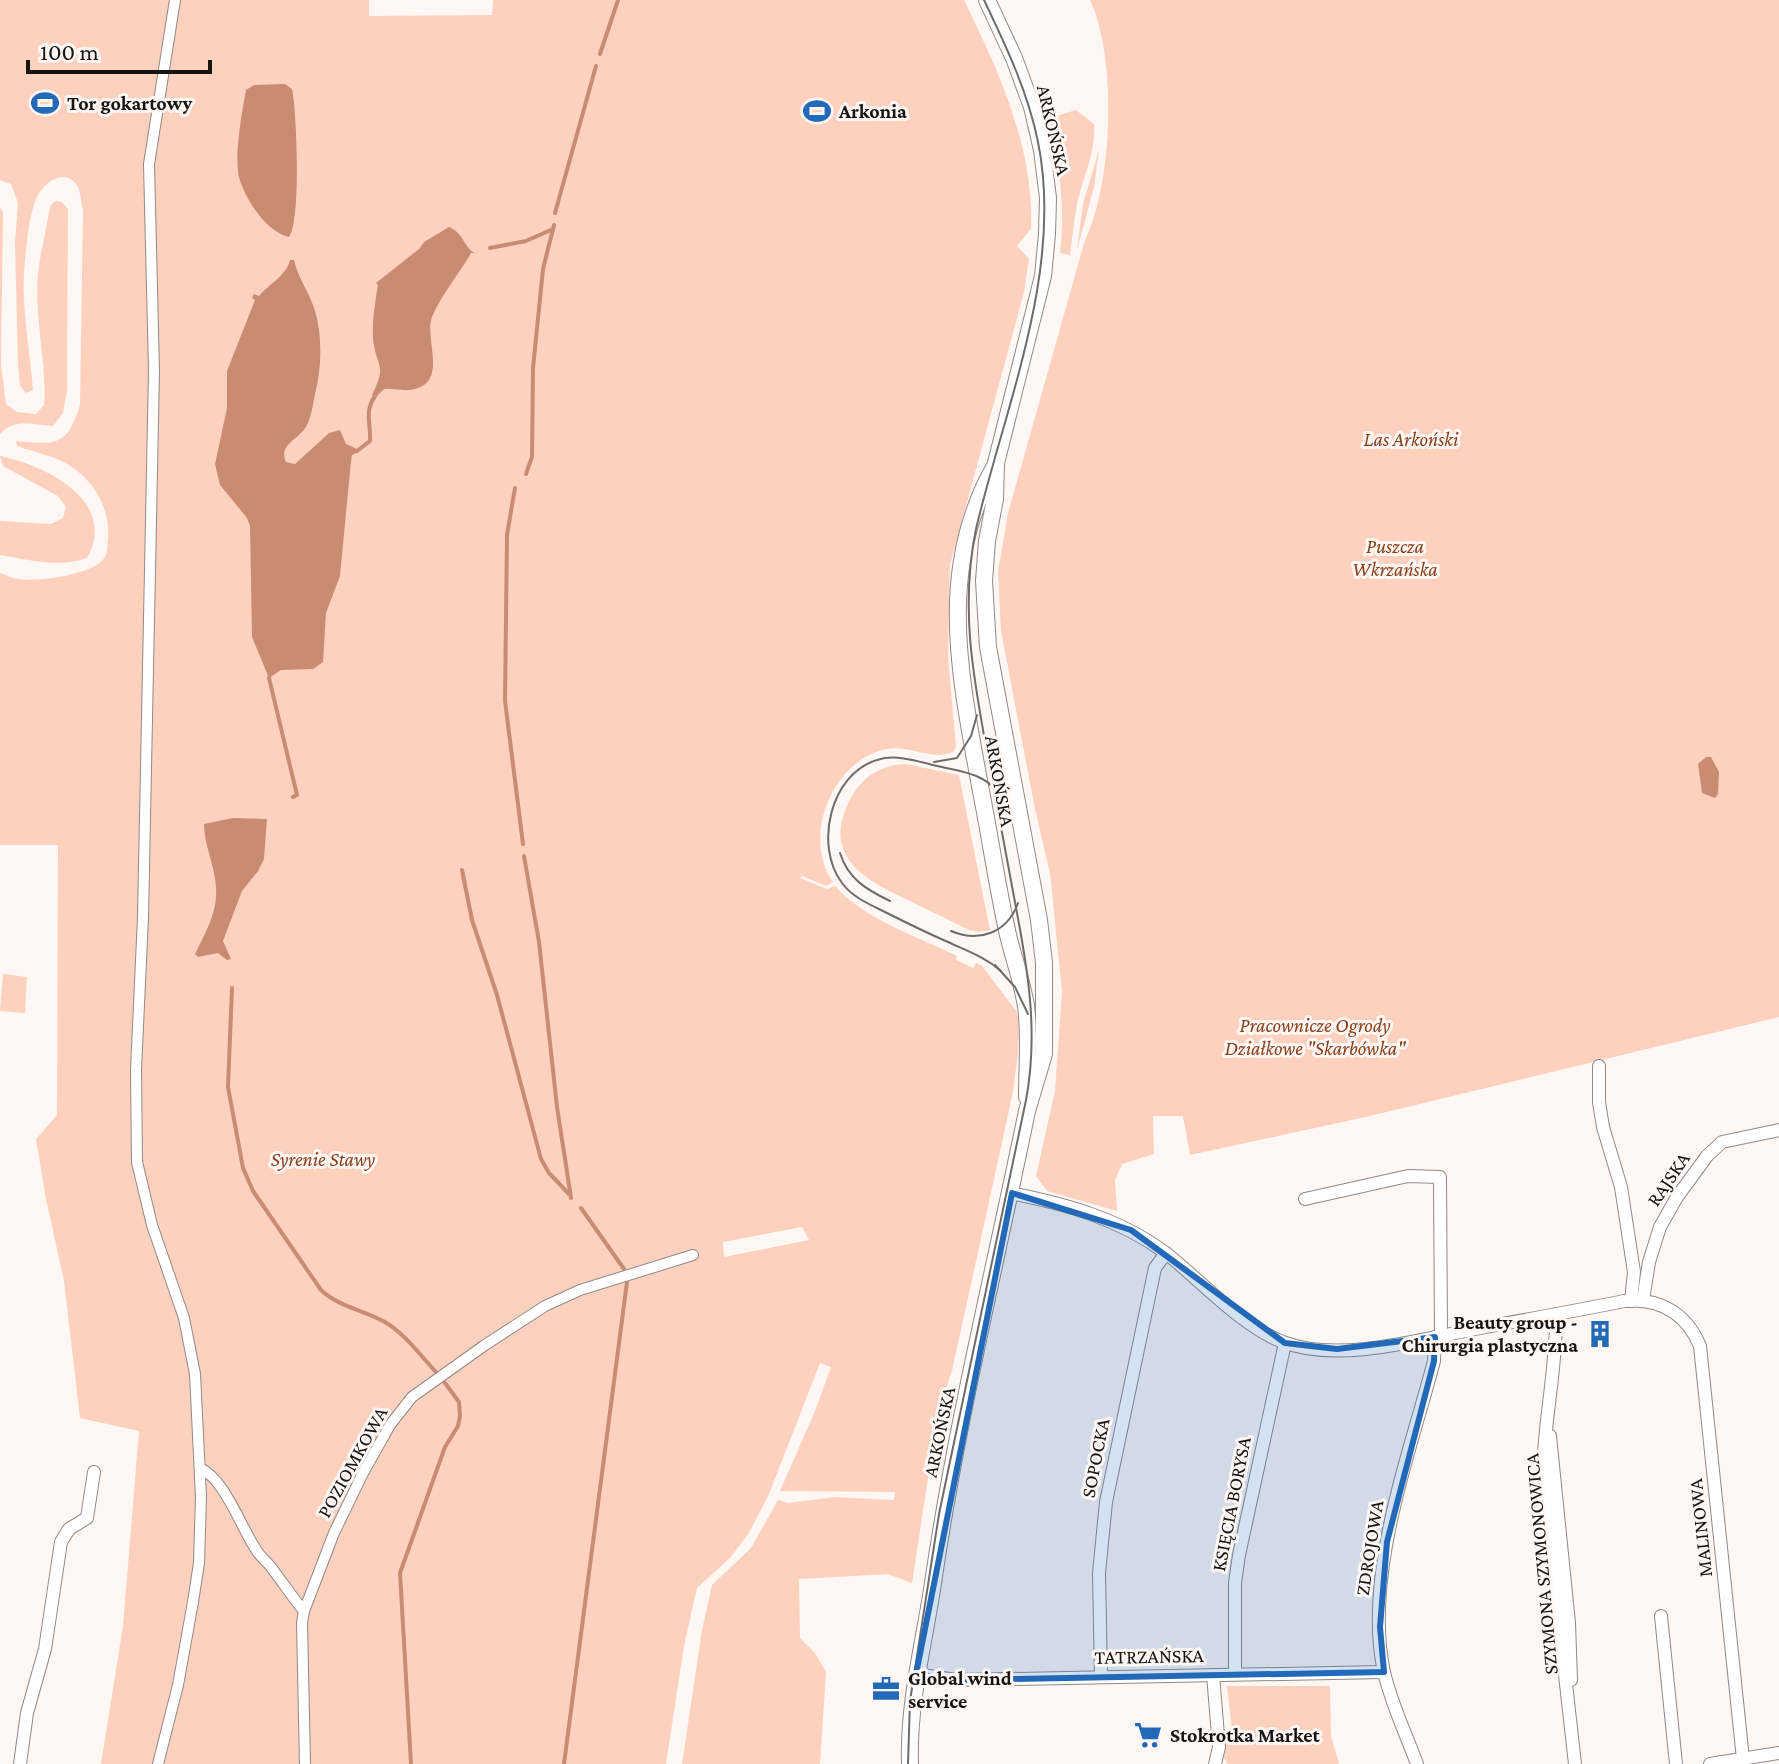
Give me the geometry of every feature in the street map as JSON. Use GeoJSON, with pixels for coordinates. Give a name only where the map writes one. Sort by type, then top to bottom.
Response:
{"type":"FeatureCollection","features":[{"type":"Feature","properties":{"kind":"street"},"geometry":{"type":"LineString","coordinates":[[158,1764],[178,1685],[199,1563],[200,1468],[195,1374],[184,1318],[152,1225],[137,1162],[154,371],[149,164],[175,0]]}},
{"type":"Feature","properties":{"kind":"street","name":"ARKOŃSKA"},"geometry":{"type":"LineString","coordinates":[[910,1764],[916,1674],[933,1587],[944,1503],[1027,1111],[1044,1054],[1045,973],[1038,916],[986,635],[984,573],[995,501],[996,463],[1040,290],[1047,241],[1048,204],[1042,150],[1032,107],[987,0]]}},
{"type":"Feature","properties":{"kind":"street","name":"ARKOŃSKA"},"geometry":{"type":"LineString","coordinates":[[996,463],[978,496],[965,547],[959,585],[957,637],[963,697],[1005,920],[1024,995],[1028,1031],[1027,1111]]}},
{"type":"Feature","properties":{"kind":"street","name":"RAJSKA"},"geometry":{"type":"LineString","coordinates":[[1599,1066],[1603,1127],[1621,1187],[1637,1300]]}},
{"type":"Feature","properties":{"kind":"street","name":"RAJSKA"},"geometry":{"type":"LineString","coordinates":[[1637,1300],[1660,1227],[1707,1156],[1722,1142],[1779,1130]]}},
{"type":"Feature","properties":{"kind":"street","name":"ZDROJOWA"},"geometry":{"type":"LineString","coordinates":[[1305,1199],[1408,1176],[1440,1177],[1438,1336],[1387,1542],[1380,1627],[1384,1672],[1417,1764]]}},
{"type":"Feature","properties":{"kind":"street"},"geometry":{"type":"LineString","coordinates":[[1010,1193],[1085,1211],[1117,1224],[1166,1253],[1261,1331],[1285,1343],[1309,1348],[1390,1345],[1637,1300]]}},
{"type":"Feature","properties":{"kind":"street","name":"SOPOCKA"},"geometry":{"type":"LineString","coordinates":[[1101,1677],[1099,1573],[1106,1502],[1155,1268],[1166,1253]]}},
{"type":"Feature","properties":{"kind":"street","name":"POZIOMKOWA"},"geometry":{"type":"LineString","coordinates":[[305,1764],[304,1611],[334,1533],[390,1425],[412,1397],[545,1306],[580,1290],[693,1255]]}},
{"type":"Feature","properties":{"kind":"street","name":"MALINOWA"},"geometry":{"type":"LineString","coordinates":[[1637,1300],[1666,1306],[1686,1321],[1700,1346],[1743,1759]]}},
{"type":"Feature","properties":{"kind":"street","name":"SZYMONA SZYMONOWICA"},"geometry":{"type":"LineString","coordinates":[[1556,1314],[1547,1421],[1569,1623],[1571,1680],[1567,1704],[1575,1764]]}},
{"type":"Feature","properties":{"kind":"street","name":"KSIĘCIA BORYSA"},"geometry":{"type":"LineString","coordinates":[[1235,1674],[1235,1598],[1239,1555],[1285,1343]]}},
{"type":"Feature","properties":{"kind":"street"},"geometry":{"type":"LineString","coordinates":[[200,1468],[209,1472],[219,1484],[259,1554],[304,1611]]}},
{"type":"Feature","properties":{"kind":"street"},"geometry":{"type":"LineString","coordinates":[[20,1764],[27,1713],[45,1649],[58,1554],[65,1534],[87,1518],[94,1472]]}},
{"type":"Feature","properties":{"kind":"street"},"geometry":{"type":"LineString","coordinates":[[1661,1616],[1676,1764]]}},
{"type":"Feature","properties":{"kind":"street","name":"TATRZAŃSKA"},"geometry":{"type":"LineString","coordinates":[[916,1674],[956,1680],[1384,1672]]}},
{"type":"Feature","properties":{"kind":"street"},"geometry":{"type":"LineString","coordinates":[[1213,1675],[1219,1761]]}},
{"type":"Feature","properties":{"kind":"street"},"geometry":{"type":"LineString","coordinates":[[1710,1764],[1779,1753]]}},
{"type":"Feature","properties":{"kind":"highlighted area"},"geometry":{"type":"Polygon","coordinates":[[[1012,1193],[1131,1230],[1285,1343],[1337,1349],[1435,1337],[1434,1361],[1387,1542],[1380,1627],[1384,1672],[956,1680],[916,1674],[1012,1193]]]}},
{"type":"Feature","properties":{"kind":"green space","name":"Syrenie Stawy"},"geometry":{"type":"Polygon","coordinates":[[[0,0],[369,0],[369,16],[492,15],[493,0],[964,0],[1012,111],[1027,169],[1031,229],[1017,246],[1029,259],[1024,292],[950,565],[948,657],[956,747],[953,752],[937,755],[887,749],[868,756],[851,768],[828,802],[822,823],[820,844],[824,864],[833,882],[826,886],[802,876],[800,878],[827,889],[835,886],[876,918],[957,956],[956,960],[973,968],[976,963],[982,966],[1017,1012],[1018,1053],[1013,1092],[952,1371],[938,1413],[912,1583],[888,1574],[799,1579],[800,1638],[815,1653],[826,1672],[820,1764],[682,1764],[702,1630],[712,1585],[751,1548],[778,1500],[788,1503],[835,1497],[894,1500],[895,1492],[780,1491],[831,1367],[820,1363],[769,1494],[749,1533],[730,1558],[697,1588],[684,1646],[666,1764],[101,1764],[123,1626],[139,1431],[80,1418],[64,1281],[36,1139],[57,1115],[58,845],[0,845],[0,573],[18,579],[38,579],[65,576],[90,568],[106,555],[108,527],[99,497],[86,479],[69,465],[17,446],[16,441],[41,443],[58,440],[70,428],[80,405],[83,211],[79,190],[67,177],[54,179],[39,193],[33,207],[24,287],[33,390],[26,393],[20,386],[18,364],[15,243],[18,203],[11,184],[0,180],[0,0]],[[802,1227],[723,1242],[724,1257],[809,1240],[802,1227]]]}},
{"type":"Feature","properties":{"kind":"green space","name":"Puszcza Wkrzańska"},"geometry":{"type":"Polygon","coordinates":[[[1090,0],[1779,0],[1779,1017],[1370,1116],[1190,1155],[1183,1116],[1153,1116],[1154,1154],[1122,1164],[1115,1180],[1117,1211],[1047,1191],[1036,1176],[1055,1091],[1062,992],[1050,873],[1001,631],[998,572],[1008,513],[1101,187],[1106,154],[1108,86],[1099,24],[1090,0]]]}},
{"type":"Feature","properties":{"kind":"green space"},"geometry":{"type":"Polygon","coordinates":[[[1076,110],[1094,124],[1094,134],[1077,204],[1070,255],[1060,253],[1060,187],[1049,121],[1052,115],[1076,110]]]}},
{"type":"Feature","properties":{"kind":"green space"},"geometry":{"type":"Polygon","coordinates":[[[1099,150],[1094,187],[1077,250],[1083,204],[1099,150]]]}},
{"type":"Feature","properties":{"kind":"green space"},"geometry":{"type":"Polygon","coordinates":[[[55,201],[62,202],[68,209],[67,391],[63,413],[53,426],[18,424],[0,434],[0,207],[3,212],[1,365],[6,404],[17,412],[36,414],[44,405],[38,274],[50,206],[55,201]]]}},
{"type":"Feature","properties":{"kind":"green space"},"geometry":{"type":"Polygon","coordinates":[[[0,456],[56,477],[86,503],[93,520],[94,538],[87,558],[55,563],[0,555],[0,521],[51,524],[63,518],[66,507],[58,496],[3,466],[0,456]]]}},
{"type":"Feature","properties":{"kind":"green space"},"geometry":{"type":"Polygon","coordinates":[[[906,764],[959,775],[990,930],[969,930],[891,892],[862,874],[844,850],[840,835],[843,818],[856,790],[874,773],[906,764]]]}},
{"type":"Feature","properties":{"kind":"green space"},"geometry":{"type":"Polygon","coordinates":[[[3,974],[27,977],[25,1013],[0,1011],[3,974]]]}},
{"type":"Feature","properties":{"kind":"green space"},"geometry":{"type":"Polygon","coordinates":[[[1227,1686],[1330,1686],[1331,1736],[1339,1764],[1228,1764],[1221,1754],[1221,1733],[1232,1730],[1227,1686]]]}},
{"type":"Feature","properties":{"kind":"shaded area"},"geometry":{"type":"Polygon","coordinates":[[[285,84],[292,89],[296,142],[297,190],[289,237],[272,229],[251,204],[239,177],[237,157],[246,90],[254,85],[285,84]]]}},
{"type":"Feature","properties":{"kind":"shaded area"},"geometry":{"type":"Polygon","coordinates":[[[449,227],[475,253],[471,253],[432,317],[433,368],[430,377],[415,389],[384,389],[376,397],[372,395],[380,366],[373,338],[376,283],[424,242],[449,227]]]}},
{"type":"Feature","properties":{"kind":"shaded area"},"geometry":{"type":"Polygon","coordinates":[[[290,260],[294,260],[313,305],[320,335],[320,355],[310,418],[303,432],[287,447],[286,462],[295,464],[329,433],[340,430],[346,444],[357,449],[357,453],[352,455],[351,461],[340,576],[326,613],[323,662],[313,669],[281,670],[269,678],[252,637],[250,526],[220,485],[215,464],[227,408],[227,371],[255,300],[252,298],[254,294],[259,296],[282,275],[290,260]]]}},
{"type":"Feature","properties":{"kind":"shaded area"},"geometry":{"type":"Polygon","coordinates":[[[1711,757],[1719,772],[1715,798],[1702,793],[1698,764],[1711,757]]]}},
{"type":"Feature","properties":{"kind":"shaded area"},"geometry":{"type":"Polygon","coordinates":[[[233,818],[267,819],[264,859],[242,891],[223,941],[231,959],[227,960],[218,953],[198,957],[195,954],[210,922],[216,896],[204,824],[233,818]]]}},
{"type":"Feature","properties":{"kind":"waterway"},"geometry":{"type":"LineString","coordinates":[[600,54],[618,0]]}},
{"type":"Feature","properties":{"kind":"waterway"},"geometry":{"type":"LineString","coordinates":[[555,213],[596,66]]}},
{"type":"Feature","properties":{"kind":"waterway"},"geometry":{"type":"LineString","coordinates":[[526,474],[532,457],[533,368],[543,269],[554,225]]}},
{"type":"Feature","properties":{"kind":"waterway"},"geometry":{"type":"LineString","coordinates":[[490,248],[526,241],[553,229]]}},
{"type":"Feature","properties":{"kind":"waterway"},"geometry":{"type":"LineString","coordinates":[[357,451],[370,441],[369,413],[375,396]]}},
{"type":"Feature","properties":{"kind":"waterway"},"geometry":{"type":"LineString","coordinates":[[515,488],[507,535],[505,701],[523,844]]}},
{"type":"Feature","properties":{"kind":"waterway"},"geometry":{"type":"LineString","coordinates":[[269,678],[297,795],[293,797]]}},
{"type":"Feature","properties":{"kind":"waterway"},"geometry":{"type":"LineString","coordinates":[[524,856],[539,942],[557,1107],[571,1198]]}},
{"type":"Feature","properties":{"kind":"waterway"},"geometry":{"type":"LineString","coordinates":[[462,870],[472,920],[497,995],[541,1159],[549,1173],[569,1194]]}},
{"type":"Feature","properties":{"kind":"waterway"},"geometry":{"type":"LineString","coordinates":[[232,988],[228,1087],[243,1168],[253,1191],[321,1290],[392,1327],[436,1372]]}},
{"type":"Feature","properties":{"kind":"waterway"},"geometry":{"type":"LineString","coordinates":[[581,1208],[624,1269]]}},
{"type":"Feature","properties":{"kind":"waterway"},"geometry":{"type":"LineString","coordinates":[[564,1764],[627,1282]]}},
{"type":"Feature","properties":{"kind":"waterway"},"geometry":{"type":"LineString","coordinates":[[411,1764],[400,1573],[445,1447],[458,1426],[459,1402],[445,1383]]}},
{"type":"Feature","properties":{"kind":"tram line"},"geometry":{"type":"LineString","coordinates":[[908,1764],[910,1701],[939,1514],[1026,1100],[1031,1053],[1032,1029],[1025,960],[973,668],[969,586],[976,529],[1028,337],[1043,239],[1044,190],[1038,142],[1028,105],[984,0]]}},
{"type":"Feature","properties":{"kind":"tram line"},"geometry":{"type":"LineString","coordinates":[[934,762],[957,758],[971,736],[977,715]]}},
{"type":"Feature","properties":{"kind":"tram line"},"geometry":{"type":"LineString","coordinates":[[997,791],[979,777],[965,772],[902,758],[885,758],[861,768],[848,780],[831,813],[828,832],[834,868],[851,893],[982,958],[1001,971]]}},
{"type":"Feature","properties":{"kind":"tram line"},"geometry":{"type":"LineString","coordinates":[[840,853],[859,883],[890,901]]}},
{"type":"Feature","properties":{"kind":"tram line"},"geometry":{"type":"LineString","coordinates":[[951,931],[972,936],[991,933],[1007,922],[1018,903]]}},
{"type":"Feature","properties":{"kind":"tram line"},"geometry":{"type":"LineString","coordinates":[[995,965],[1015,987],[1028,1014]]}},
{"type":"Feature","properties":{"kind":"place","name":"Tor gokartowy"},"geometry":{"type":"Point","coordinates":[45,103]}},
{"type":"Feature","properties":{"kind":"place","name":"Arkonia"},"geometry":{"type":"Point","coordinates":[817,111]}},
{"type":"Feature","properties":{"kind":"place","name":"Beauty group - Chirurgia plastyczna"},"geometry":{"type":"Point","coordinates":[1600,1334]}},
{"type":"Feature","properties":{"kind":"place","name":"Global wind service"},"geometry":{"type":"Point","coordinates":[886,1689]}},
{"type":"Feature","properties":{"kind":"place","name":"Stokrotka Market"},"geometry":{"type":"Point","coordinates":[1148,1735]}},
{"type":"Feature","properties":{"kind":"park label","name":"Las Arkoński"},"geometry":{"type":"Point","coordinates":[1411,439]}},
{"type":"Feature","properties":{"kind":"park label","name":"Pracownicze Ogrody Działkowe \"Skarbówka\""},"geometry":{"type":"Point","coordinates":[1315,1036]}}]}
